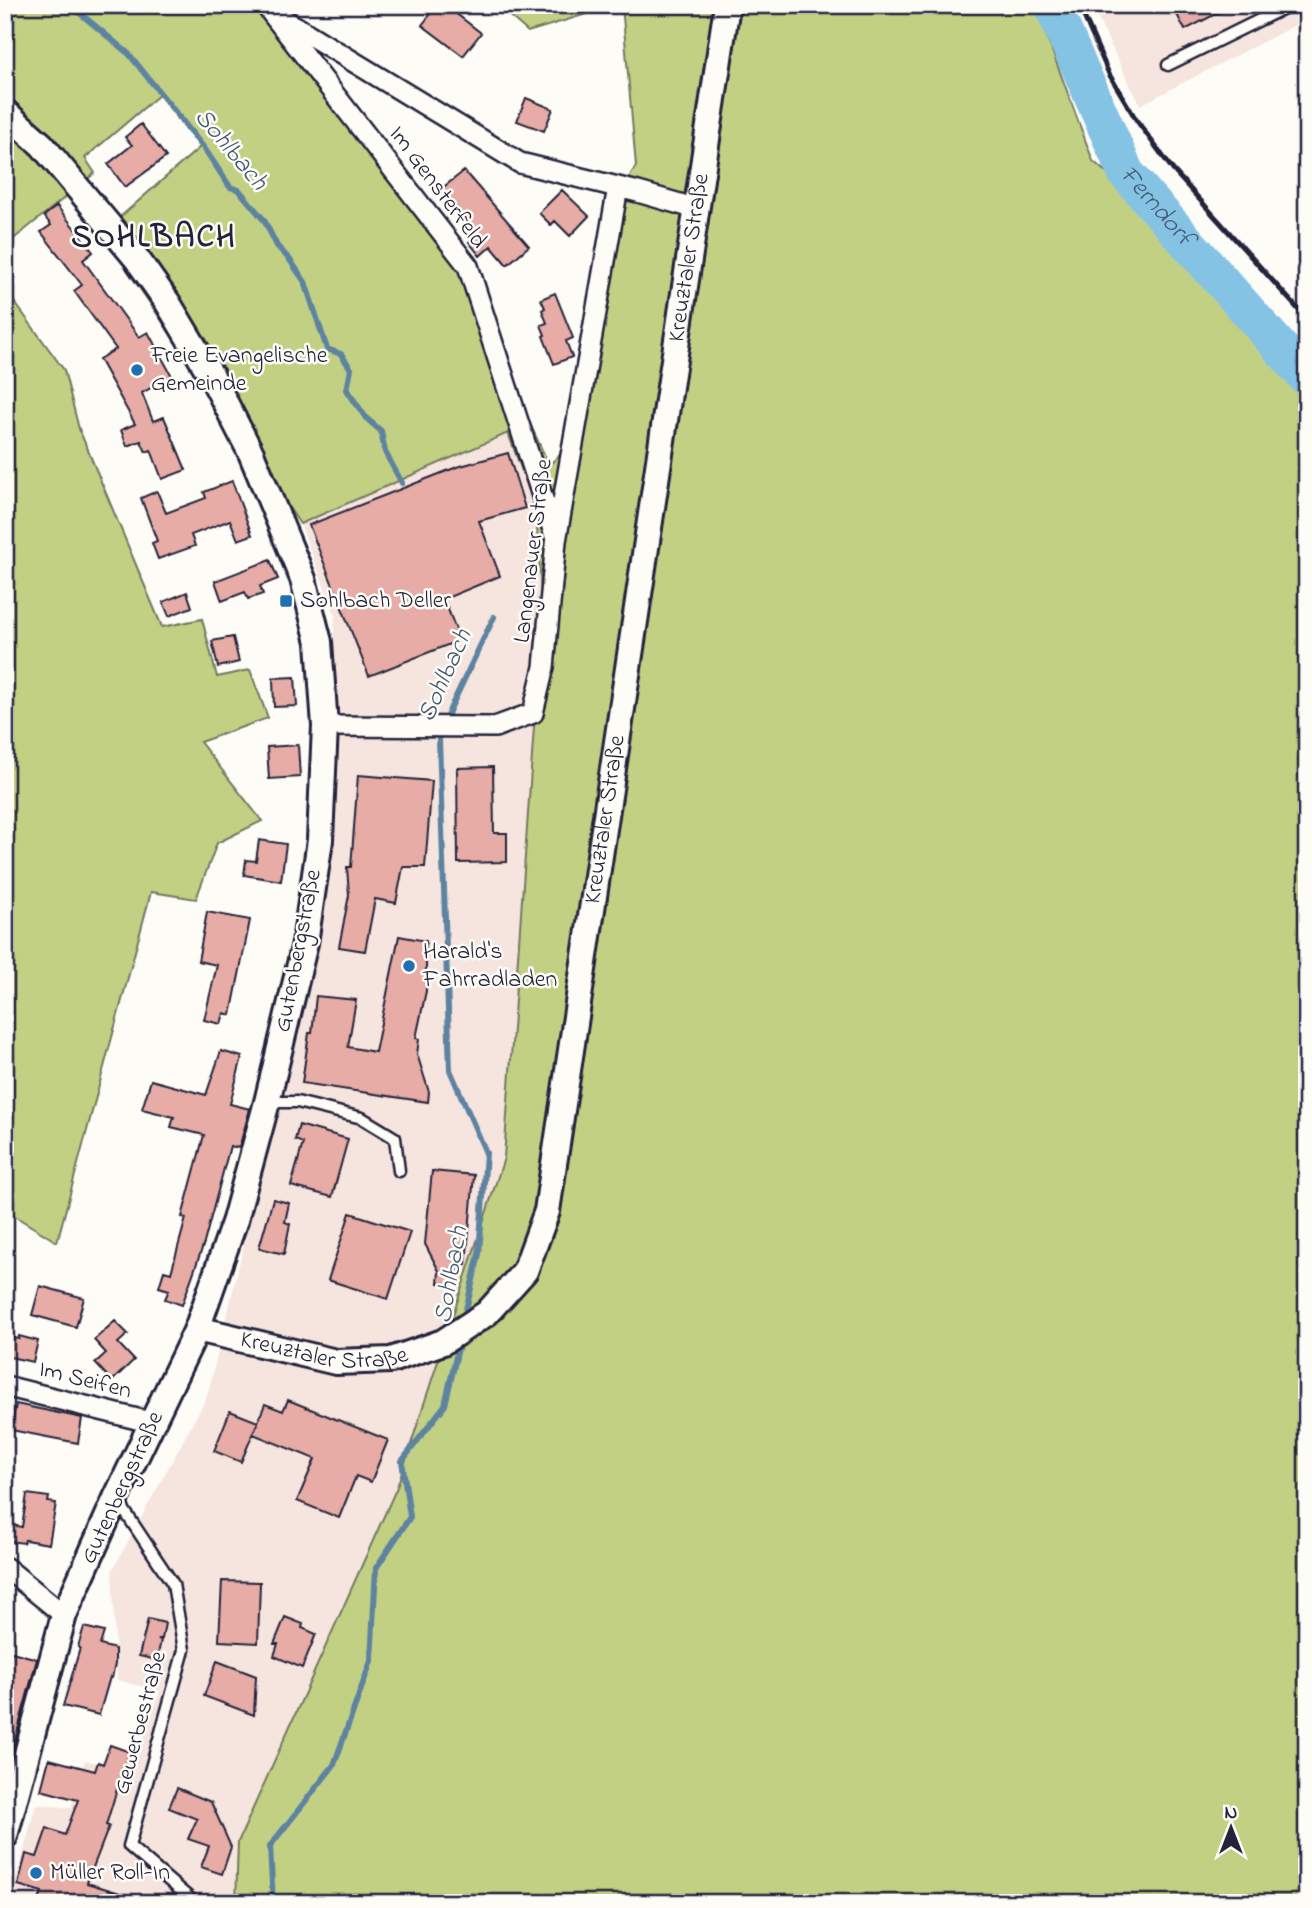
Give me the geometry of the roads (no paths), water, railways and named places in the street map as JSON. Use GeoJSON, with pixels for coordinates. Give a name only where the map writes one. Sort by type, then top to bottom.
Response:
{"type":"FeatureCollection","features":[{"type":"Feature","properties":{"kind":"street","name":"Kreuztaler Straße"},"geometry":{"type":"LineString","coordinates":[[197,1329],[336,1362],[391,1360],[443,1342],[487,1313],[525,1271],[547,1211],[727,5]]}},
{"type":"Feature","properties":{"kind":"street","name":"Im Gensterfeld"},"geometry":{"type":"LineString","coordinates":[[265,8],[520,163],[697,209]]}},
{"type":"Feature","properties":{"kind":"street","name":"Im Gensterfeld"},"geometry":{"type":"LineString","coordinates":[[265,8],[468,266],[556,541]]}},
{"type":"Feature","properties":{"kind":"street","name":"Gutenbergstraße"},"geometry":{"type":"LineString","coordinates":[[5,112],[42,145],[137,259],[168,303],[218,388],[251,453],[303,579],[319,642],[325,726],[320,840],[305,943],[267,1102],[235,1220],[197,1329],[116,1497],[64,1615],[5,1836]]}},
{"type":"Feature","properties":{"kind":"street","name":"Langenauer Straße"},"geometry":{"type":"LineString","coordinates":[[325,726],[495,727],[533,713],[544,667],[556,541],[618,187]]}},
{"type":"Feature","properties":{"kind":"street","name":"Im Seifen"},"geometry":{"type":"LineString","coordinates":[[5,1386],[153,1423]]}},
{"type":"Feature","properties":{"kind":"street"},"geometry":{"type":"LineString","coordinates":[[5,1567],[64,1615]]}},
{"type":"Feature","properties":{"kind":"lane"},"geometry":{"type":"LineString","coordinates":[[1168,65],[1290,5]]}},
{"type":"Feature","properties":{"kind":"lane"},"geometry":{"type":"LineString","coordinates":[[267,1102],[297,1102],[362,1118],[395,1138],[399,1171]]}},
{"type":"Feature","properties":{"kind":"lane","name":"Gewerbestraße"},"geometry":{"type":"LineString","coordinates":[[116,1497],[173,1584],[184,1650],[129,1846],[195,1903]]}},
{"type":"Feature","properties":{"kind":"waterway","name":"Sohlbach"},"geometry":{"type":"LineString","coordinates":[[70,5],[129,54],[204,148],[230,187],[239,190],[264,220],[277,246],[305,282],[327,349],[341,354],[351,369],[347,390],[366,418],[381,431],[385,452],[402,483]]}},
{"type":"Feature","properties":{"kind":"waterway","name":"Ferndorf"},"geometry":{"type":"LineString","coordinates":[[1052,5],[1126,173],[1307,378]]}},
{"type":"Feature","properties":{"kind":"waterway","name":"Sohlbach"},"geometry":{"type":"LineString","coordinates":[[464,1318],[479,1254],[486,1153],[450,1070],[439,739],[450,709],[494,617]]}},
{"type":"Feature","properties":{"kind":"waterway","name":"Sohlbach"},"geometry":{"type":"LineString","coordinates":[[273,1903],[270,1846],[334,1765],[371,1661],[376,1568],[410,1517],[402,1461],[445,1405],[460,1339]]}},
{"type":"Feature","properties":{"kind":"railway"},"geometry":{"type":"LineString","coordinates":[[1079,5],[1109,74],[1137,121],[1173,170],[1307,319]]}},
{"type":"Feature","properties":{"kind":"place","name":"Freie Evangelische Gemeinde"},"geometry":{"type":"Point","coordinates":[137,370]}},
{"type":"Feature","properties":{"kind":"place","name":"Sohlbach Deller"},"geometry":{"type":"Point","coordinates":[286,601]}},
{"type":"Feature","properties":{"kind":"place","name":"Harald's Fahrradladen"},"geometry":{"type":"Point","coordinates":[409,966]}},
{"type":"Feature","properties":{"kind":"place","name":"Müller Roll-In"},"geometry":{"type":"Point","coordinates":[36,1873]}},
{"type":"Feature","properties":{"kind":"district","name":"SOHLBACH"},"geometry":{"type":"Point","coordinates":[154,238]}}]}
